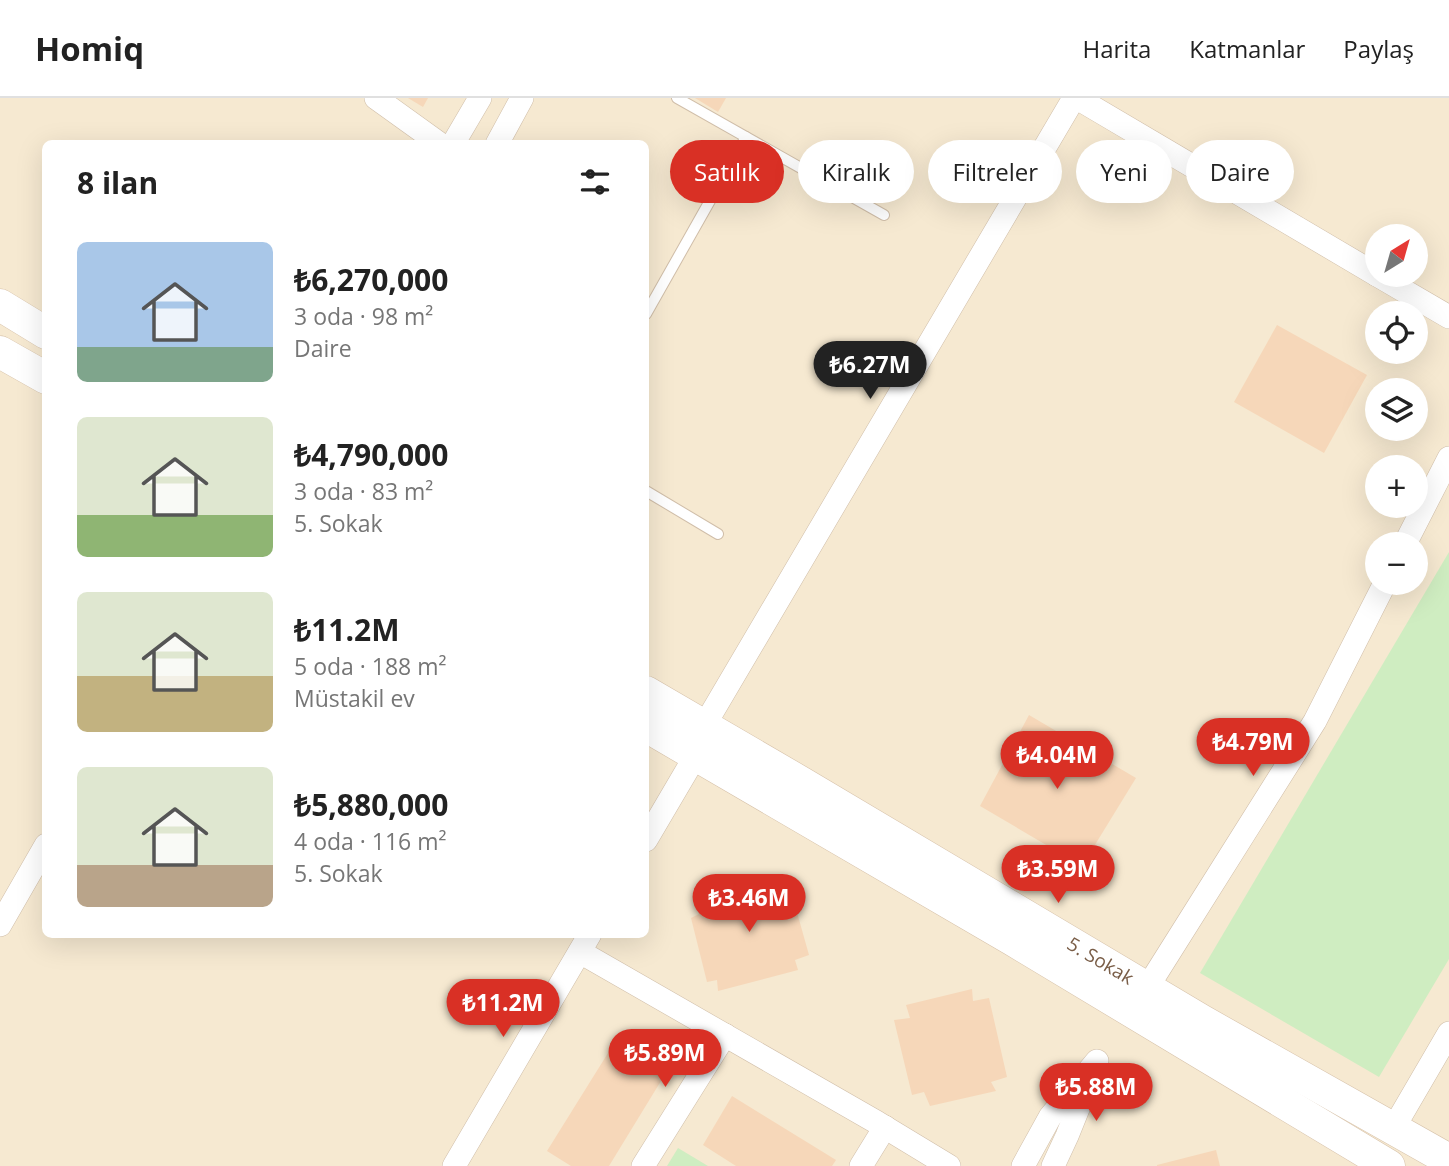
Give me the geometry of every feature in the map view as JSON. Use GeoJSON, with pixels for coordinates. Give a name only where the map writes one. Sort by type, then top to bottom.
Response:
{"type":"FeatureCollection","features":[{"type":"Feature","properties":{"kind":"street"},"geometry":{"type":"LineString","coordinates":[[376,98],[434,140]]}},
{"type":"Feature","properties":{"kind":"street"},"geometry":{"type":"LineString","coordinates":[[455,140],[480,98]]}},
{"type":"Feature","properties":{"kind":"street"},"geometry":{"type":"LineString","coordinates":[[499,140],[522,98]]}},
{"type":"Feature","properties":{"kind":"street"},"geometry":{"type":"LineString","coordinates":[[649,834],[700,741],[1075,98],[1365,268]]}},
{"type":"Feature","properties":{"kind":"street"},"geometry":{"type":"LineString","coordinates":[[1398,287],[1449,317]]}},
{"type":"Feature","properties":{"kind":"street"},"geometry":{"type":"LineString","coordinates":[[0,305],[42,331]]}},
{"type":"Feature","properties":{"kind":"street"},"geometry":{"type":"LineString","coordinates":[[0,352],[42,376]]}},
{"type":"Feature","properties":{"kind":"street"},"geometry":{"type":"LineString","coordinates":[[1411,532],[1449,458]]}},
{"type":"Feature","properties":{"kind":"street"},"geometry":{"type":"LineString","coordinates":[[1147,988],[1315,721],[1379,595]]}},
{"type":"Feature","properties":{"kind":"street","name":"5. Sokak"},"geometry":{"type":"LineString","coordinates":[[649,695],[700,741],[1013,940],[1389,1166]]}},
{"type":"Feature","properties":{"kind":"street","name":"5. Sokak"},"geometry":{"type":"LineString","coordinates":[[649,727],[700,741],[1147,988],[1204,1023],[1449,1160]]}},
{"type":"Feature","properties":{"kind":"street"},"geometry":{"type":"LineString","coordinates":[[0,925],[42,852]]}},
{"type":"Feature","properties":{"kind":"street"},"geometry":{"type":"LineString","coordinates":[[454,1166],[585,943],[725,1035],[948,1166]]}},
{"type":"Feature","properties":{"kind":"street"},"geometry":{"type":"LineString","coordinates":[[1394,1129],[1449,1033]]}},
{"type":"Feature","properties":{"kind":"street"},"geometry":{"type":"LineString","coordinates":[[643,1166],[725,1035]]}},
{"type":"Feature","properties":{"kind":"street"},"geometry":{"type":"LineString","coordinates":[[1023,1166],[1050,1117],[1097,1061],[1053,1166]]}},
{"type":"Feature","properties":{"kind":"street"},"geometry":{"type":"LineString","coordinates":[[861,1166],[885,1127]]}},
{"type":"Feature","properties":{"kind":"lane"},"geometry":{"type":"LineString","coordinates":[[677,98],[884,215]]}},
{"type":"Feature","properties":{"kind":"lane"},"geometry":{"type":"LineString","coordinates":[[649,309],[746,137]]}},
{"type":"Feature","properties":{"kind":"lane"},"geometry":{"type":"LineString","coordinates":[[649,493],[718,534]]}},
{"type":"Feature","properties":{"kind":"shaded area"},"geometry":{"type":"Polygon","coordinates":[[[0,98],[1449,98],[1449,1166],[0,1166],[0,98]]]}},
{"type":"Feature","properties":{"kind":"green space"},"geometry":{"type":"Polygon","coordinates":[[[1449,552],[1449,959],[1379,1077],[1200,973],[1424,595],[1428,595],[1428,588],[1449,552]]]}},
{"type":"Feature","properties":{"kind":"green space"},"geometry":{"type":"Polygon","coordinates":[[[678,1148],[708,1166],[667,1166],[678,1148]]]}},
{"type":"Feature","properties":{"kind":"building"},"geometry":{"type":"Polygon","coordinates":[[[408,98],[428,98],[423,107],[408,98]]]}},
{"type":"Feature","properties":{"kind":"building"},"geometry":{"type":"Polygon","coordinates":[[[695,98],[726,98],[718,112],[695,98]]]}},
{"type":"Feature","properties":{"kind":"building"},"geometry":{"type":"Polygon","coordinates":[[[1277,325],[1367,375],[1324,453],[1234,402],[1277,325]]]}},
{"type":"Feature","properties":{"kind":"building"},"geometry":{"type":"Polygon","coordinates":[[[1029,715],[1136,778],[1082,866],[980,806],[1029,715]]]}},
{"type":"Feature","properties":{"kind":"building"},"geometry":{"type":"Polygon","coordinates":[[[778,877],[779,893],[791,891],[809,955],[795,960],[798,970],[718,991],[717,980],[707,982],[691,918],[699,914],[696,899],[778,877]]]}},
{"type":"Feature","properties":{"kind":"building"},"geometry":{"type":"Polygon","coordinates":[[[972,989],[973,1001],[989,998],[1007,1077],[991,1082],[996,1091],[930,1106],[924,1092],[912,1095],[894,1020],[910,1018],[906,1005],[972,989]]]}},
{"type":"Feature","properties":{"kind":"building"},"geometry":{"type":"Polygon","coordinates":[[[613,1045],[664,1076],[609,1166],[571,1166],[547,1151],[613,1045]]]}},
{"type":"Feature","properties":{"kind":"building"},"geometry":{"type":"Polygon","coordinates":[[[732,1096],[836,1160],[832,1166],[736,1166],[703,1145],[732,1096]]]}},
{"type":"Feature","properties":{"kind":"building"},"geometry":{"type":"Polygon","coordinates":[[[1216,1150],[1220,1166],[1157,1166],[1157,1165],[1216,1150]]]}}]}
